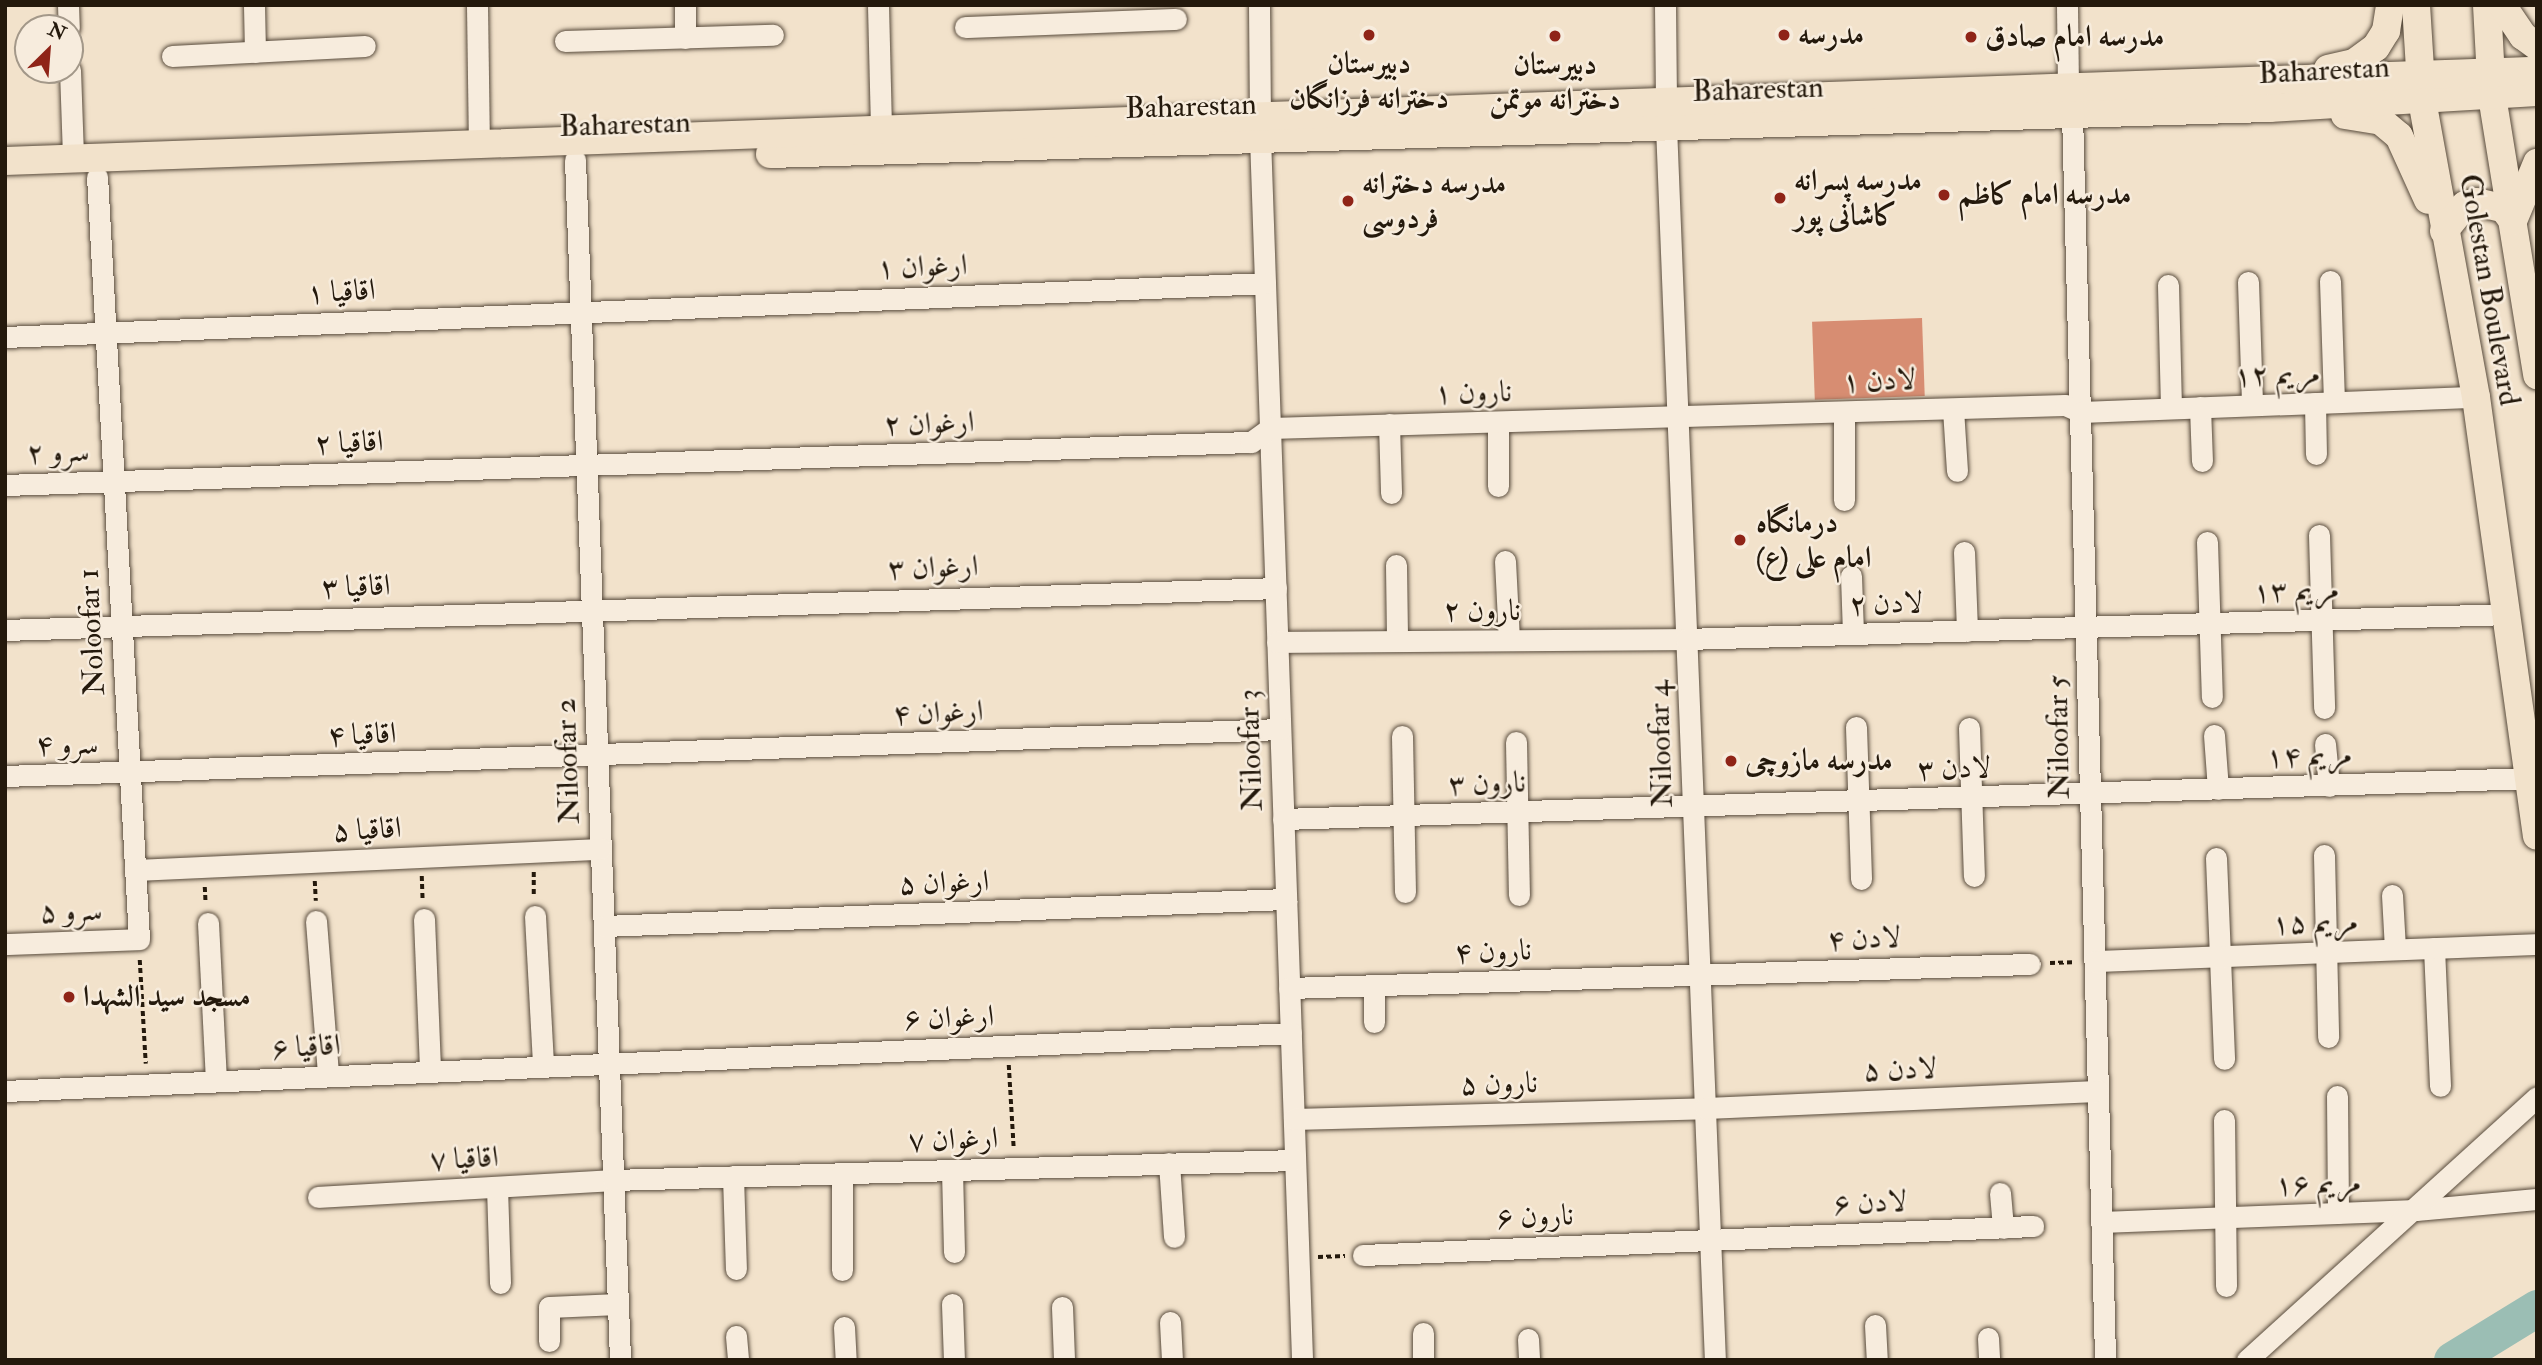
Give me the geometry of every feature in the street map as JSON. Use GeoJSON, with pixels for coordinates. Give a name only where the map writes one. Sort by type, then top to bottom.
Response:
{"type":"FeatureCollection","features":[{"type":"Feature","properties":{"kind":"main road"},"geometry":{"type":"LineString","coordinates":[[2298,77],[2354,63],[2376,47],[2386,31],[2390,5]]}},
{"type":"Feature","properties":{"kind":"main road","name":"Golestan Boulevard"},"geometry":{"type":"LineString","coordinates":[[2416,5],[2421,89],[2444,231],[2476,397],[2537,836]]}},
{"type":"Feature","properties":{"kind":"main road","name":"Golestan Boulevard"},"geometry":{"type":"LineString","coordinates":[[2487,5],[2491,85],[2537,375]]}},
{"type":"Feature","properties":{"kind":"main road"},"geometry":{"type":"LineString","coordinates":[[2502,5],[2524,36],[2537,46]]}},
{"type":"Feature","properties":{"kind":"main road"},"geometry":{"type":"LineString","coordinates":[[2491,85],[2537,71]]}},
{"type":"Feature","properties":{"kind":"main road","name":"Baharestan"},"geometry":{"type":"LineString","coordinates":[[1666,115],[2068,86],[2298,77],[2421,89]]}},
{"type":"Feature","properties":{"kind":"main road"},"geometry":{"type":"LineString","coordinates":[[2421,89],[2491,85],[2537,92]]}},
{"type":"Feature","properties":{"kind":"main road","name":"Baharestan"},"geometry":{"type":"LineString","coordinates":[[5,161],[881,130],[1260,125],[1666,115],[2072,113],[2269,108],[2421,89]]}},
{"type":"Feature","properties":{"kind":"main road"},"geometry":{"type":"LineString","coordinates":[[2269,108],[2359,114],[2381,121],[2399,136],[2444,231],[2465,205],[2476,202],[2502,208],[2513,221],[2537,163]]}},
{"type":"Feature","properties":{"kind":"main road","name":"Baharestan"},"geometry":{"type":"LineString","coordinates":[[5,180],[575,160],[1260,125]]}},
{"type":"Feature","properties":{"kind":"street"},"geometry":{"type":"LineString","coordinates":[[254,5],[255,52]]}},
{"type":"Feature","properties":{"kind":"street"},"geometry":{"type":"LineString","coordinates":[[477,5],[478,145]]}},
{"type":"Feature","properties":{"kind":"street"},"geometry":{"type":"LineString","coordinates":[[685,5],[685,38]]}},
{"type":"Feature","properties":{"kind":"street"},"geometry":{"type":"LineString","coordinates":[[878,5],[881,130]]}},
{"type":"Feature","properties":{"kind":"street","name":"Niloofar 3"},"geometry":{"type":"LineString","coordinates":[[1259,5],[1265,284],[1302,1360]]}},
{"type":"Feature","properties":{"kind":"street","name":"Niloofar 4"},"geometry":{"type":"LineString","coordinates":[[1665,5],[1666,115],[1715,1360]]}},
{"type":"Feature","properties":{"kind":"street"},"geometry":{"type":"LineString","coordinates":[[2067,5],[2068,86]]}},
{"type":"Feature","properties":{"kind":"street"},"geometry":{"type":"LineString","coordinates":[[965,27],[1057,14],[1176,19]]}},
{"type":"Feature","properties":{"kind":"street"},"geometry":{"type":"LineString","coordinates":[[565,41],[773,35]]}},
{"type":"Feature","properties":{"kind":"street"},"geometry":{"type":"LineString","coordinates":[[172,56],[365,46]]}},
{"type":"Feature","properties":{"kind":"street"},"geometry":{"type":"LineString","coordinates":[[70,84],[73,158]]}},
{"type":"Feature","properties":{"kind":"street","name":"Niloofar 5"},"geometry":{"type":"LineString","coordinates":[[2072,113],[2105,1360]]}},
{"type":"Feature","properties":{"kind":"street","name":"Niloofar 2"},"geometry":{"type":"LineString","coordinates":[[575,160],[620,1360]]}},
{"type":"Feature","properties":{"kind":"street","name":"Noloofar 1"},"geometry":{"type":"LineString","coordinates":[[97,177],[139,939]]}},
{"type":"Feature","properties":{"kind":"street"},"geometry":{"type":"LineString","coordinates":[[2316,454],[2324,402],[2330,281]]}},
{"type":"Feature","properties":{"kind":"street"},"geometry":{"type":"LineString","coordinates":[[2248,282],[2252,405]]}},
{"type":"Feature","properties":{"kind":"street","name":"ارغوان ۱"},"geometry":{"type":"LineString","coordinates":[[580,309],[1265,284]]}},
{"type":"Feature","properties":{"kind":"street"},"geometry":{"type":"LineString","coordinates":[[2168,285],[2171,408]]}},
{"type":"Feature","properties":{"kind":"street","name":"اقاقیا ۱"},"geometry":{"type":"LineString","coordinates":[[5,337],[580,309]]}},
{"type":"Feature","properties":{"kind":"street","name":"مریم ۱۲"},"geometry":{"type":"LineString","coordinates":[[2081,412],[2476,397]]}},
{"type":"Feature","properties":{"kind":"street","name":"لادن ۱"},"geometry":{"type":"LineString","coordinates":[[1678,417],[2065,405],[2081,412]]}},
{"type":"Feature","properties":{"kind":"street"},"geometry":{"type":"LineString","coordinates":[[2200,407],[2202,461]]}},
{"type":"Feature","properties":{"kind":"street"},"geometry":{"type":"LineString","coordinates":[[1953,409],[1956,471]]}},
{"type":"Feature","properties":{"kind":"street"},"geometry":{"type":"LineString","coordinates":[[1844,412],[1844,500]]}},
{"type":"Feature","properties":{"kind":"street","name":"نارون ۱"},"geometry":{"type":"LineString","coordinates":[[1270,428],[1678,417]]}},
{"type":"Feature","properties":{"kind":"street"},"geometry":{"type":"LineString","coordinates":[[1498,422],[1498,486]]}},
{"type":"Feature","properties":{"kind":"street"},"geometry":{"type":"LineString","coordinates":[[1389,424],[1391,493]]}},
{"type":"Feature","properties":{"kind":"street","name":"ارغوان ۲"},"geometry":{"type":"LineString","coordinates":[[586,466],[1251,442],[1270,428]]}},
{"type":"Feature","properties":{"kind":"street","name":"اقاقیا ۲"},"geometry":{"type":"LineString","coordinates":[[114,480],[586,466]]}},
{"type":"Feature","properties":{"kind":"street","name":"سرو ۲"},"geometry":{"type":"LineString","coordinates":[[5,485],[114,480]]}},
{"type":"Feature","properties":{"kind":"street"},"geometry":{"type":"LineString","coordinates":[[2319,535],[2325,708]]}},
{"type":"Feature","properties":{"kind":"street"},"geometry":{"type":"LineString","coordinates":[[2207,542],[2212,696]]}},
{"type":"Feature","properties":{"kind":"street"},"geometry":{"type":"LineString","coordinates":[[1964,552],[1967,631]]}},
{"type":"Feature","properties":{"kind":"street"},"geometry":{"type":"LineString","coordinates":[[1506,561],[1509,640]]}},
{"type":"Feature","properties":{"kind":"street"},"geometry":{"type":"LineString","coordinates":[[1396,565],[1397,641]]}},
{"type":"Feature","properties":{"kind":"street"},"geometry":{"type":"LineString","coordinates":[[1851,576],[1853,634]]}},
{"type":"Feature","properties":{"kind":"street","name":"ارغوان ۳"},"geometry":{"type":"LineString","coordinates":[[592,608],[1276,588]]}},
{"type":"Feature","properties":{"kind":"street","name":"اقاقیا ۳"},"geometry":{"type":"LineString","coordinates":[[5,630],[592,608]]}},
{"type":"Feature","properties":{"kind":"street","name":"مریم ۱۳"},"geometry":{"type":"LineString","coordinates":[[2087,628],[2508,614]]}},
{"type":"Feature","properties":{"kind":"street","name":"لادن ۲"},"geometry":{"type":"LineString","coordinates":[[1686,639],[2087,628]]}},
{"type":"Feature","properties":{"kind":"street","name":"نارون ۲"},"geometry":{"type":"LineString","coordinates":[[1277,642],[1686,639]]}},
{"type":"Feature","properties":{"kind":"street"},"geometry":{"type":"LineString","coordinates":[[1856,727],[1861,879]]}},
{"type":"Feature","properties":{"kind":"street"},"geometry":{"type":"LineString","coordinates":[[1969,727],[1974,876]]}},
{"type":"Feature","properties":{"kind":"street","name":"ارغوان ۴"},"geometry":{"type":"LineString","coordinates":[[597,756],[1280,729]]}},
{"type":"Feature","properties":{"kind":"street"},"geometry":{"type":"LineString","coordinates":[[2214,735],[2218,789]]}},
{"type":"Feature","properties":{"kind":"street"},"geometry":{"type":"LineString","coordinates":[[1402,736],[1405,892]]}},
{"type":"Feature","properties":{"kind":"street"},"geometry":{"type":"LineString","coordinates":[[1516,742],[1519,895]]}},
{"type":"Feature","properties":{"kind":"street"},"geometry":{"type":"LineString","coordinates":[[2325,744],[2329,786]]}},
{"type":"Feature","properties":{"kind":"street","name":"اقاقیا ۴"},"geometry":{"type":"LineString","coordinates":[[130,773],[597,756]]}},
{"type":"Feature","properties":{"kind":"street","name":"سرو ۴"},"geometry":{"type":"LineString","coordinates":[[5,776],[130,773]]}},
{"type":"Feature","properties":{"kind":"street","name":"مریم ۱۴"},"geometry":{"type":"LineString","coordinates":[[2091,794],[2530,778]]}},
{"type":"Feature","properties":{"kind":"street","name":"لادن ۳"},"geometry":{"type":"LineString","coordinates":[[1693,807],[2091,794]]}},
{"type":"Feature","properties":{"kind":"street","name":"نارون ۳"},"geometry":{"type":"LineString","coordinates":[[1283,819],[1693,807]]}},
{"type":"Feature","properties":{"kind":"street","name":"اقاقیا ۵"},"geometry":{"type":"LineString","coordinates":[[135,870],[601,849]]}},
{"type":"Feature","properties":{"kind":"street"},"geometry":{"type":"LineString","coordinates":[[2324,855],[2328,1037]]}},
{"type":"Feature","properties":{"kind":"street"},"geometry":{"type":"LineString","coordinates":[[2216,859],[2224,1059]]}},
{"type":"Feature","properties":{"kind":"street"},"geometry":{"type":"LineString","coordinates":[[2392,895],[2395,949]]}},
{"type":"Feature","properties":{"kind":"street","name":"ارغوان ۵"},"geometry":{"type":"LineString","coordinates":[[604,926],[1286,899]]}},
{"type":"Feature","properties":{"kind":"street"},"geometry":{"type":"LineString","coordinates":[[535,916],[543,1065]]}},
{"type":"Feature","properties":{"kind":"street"},"geometry":{"type":"LineString","coordinates":[[424,919],[430,1070]]}},
{"type":"Feature","properties":{"kind":"street"},"geometry":{"type":"LineString","coordinates":[[316,920],[328,1075]]}},
{"type":"Feature","properties":{"kind":"street"},"geometry":{"type":"LineString","coordinates":[[208,923],[216,1080]]}},
{"type":"Feature","properties":{"kind":"street","name":"سرو ۵"},"geometry":{"type":"LineString","coordinates":[[5,944],[139,939]]}},
{"type":"Feature","properties":{"kind":"street","name":"مریم ۱۵"},"geometry":{"type":"LineString","coordinates":[[2095,961],[2537,944]]}},
{"type":"Feature","properties":{"kind":"street"},"geometry":{"type":"LineString","coordinates":[[2434,948],[2440,1086]]}},
{"type":"Feature","properties":{"kind":"street","name":"لادن ۴"},"geometry":{"type":"LineString","coordinates":[[1699,973],[2030,964]]}},
{"type":"Feature","properties":{"kind":"street","name":"نارون ۴"},"geometry":{"type":"LineString","coordinates":[[1289,988],[1374,987],[1699,973]]}},
{"type":"Feature","properties":{"kind":"street"},"geometry":{"type":"LineString","coordinates":[[1374,987],[1374,1023]]}},
{"type":"Feature","properties":{"kind":"street","name":"ارغوان ۶"},"geometry":{"type":"LineString","coordinates":[[609,1062],[1291,1033]]}},
{"type":"Feature","properties":{"kind":"street","name":"اقاقیا ۶"},"geometry":{"type":"LineString","coordinates":[[5,1091],[609,1062]]}},
{"type":"Feature","properties":{"kind":"street","name":"لادن ۵"},"geometry":{"type":"LineString","coordinates":[[1705,1108],[2098,1091]]}},
{"type":"Feature","properties":{"kind":"street"},"geometry":{"type":"LineString","coordinates":[[2337,1096],[2338,1213]]}},
{"type":"Feature","properties":{"kind":"street"},"geometry":{"type":"LineString","coordinates":[[2247,1360],[2416,1210],[2537,1097]]}},
{"type":"Feature","properties":{"kind":"street","name":"نارون ۵"},"geometry":{"type":"LineString","coordinates":[[1293,1119],[1705,1108]]}},
{"type":"Feature","properties":{"kind":"street"},"geometry":{"type":"LineString","coordinates":[[2224,1120],[2226,1286]]}},
{"type":"Feature","properties":{"kind":"street","name":"ارغوان ۷"},"geometry":{"type":"LineString","coordinates":[[613,1180],[1295,1160]]}},
{"type":"Feature","properties":{"kind":"street"},"geometry":{"type":"LineString","coordinates":[[1169,1163],[1174,1237]]}},
{"type":"Feature","properties":{"kind":"street"},"geometry":{"type":"LineString","coordinates":[[953,1170],[954,1252]]}},
{"type":"Feature","properties":{"kind":"street"},"geometry":{"type":"LineString","coordinates":[[842,1173],[842,1270]]}},
{"type":"Feature","properties":{"kind":"street"},"geometry":{"type":"LineString","coordinates":[[733,1176],[736,1269]]}},
{"type":"Feature","properties":{"kind":"street","name":"اقاقیا ۷"},"geometry":{"type":"LineString","coordinates":[[318,1197],[613,1180]]}},
{"type":"Feature","properties":{"kind":"street"},"geometry":{"type":"LineString","coordinates":[[497,1187],[500,1283]]}},
{"type":"Feature","properties":{"kind":"street"},"geometry":{"type":"LineString","coordinates":[[2000,1193],[2003,1228]]}},
{"type":"Feature","properties":{"kind":"street","name":"مریم ۱۶"},"geometry":{"type":"LineString","coordinates":[[2101,1222],[2416,1210],[2537,1199]]}},
{"type":"Feature","properties":{"kind":"street","name":"لادن ۶"},"geometry":{"type":"LineString","coordinates":[[1710,1240],[2033,1226]]}},
{"type":"Feature","properties":{"kind":"street","name":"نارون ۶"},"geometry":{"type":"LineString","coordinates":[[1363,1255],[1710,1240]]}},
{"type":"Feature","properties":{"kind":"street"},"geometry":{"type":"LineString","coordinates":[[549,1340],[549,1307],[618,1304]]}},
{"type":"Feature","properties":{"kind":"street"},"geometry":{"type":"LineString","coordinates":[[952,1304],[954,1360]]}},
{"type":"Feature","properties":{"kind":"street"},"geometry":{"type":"LineString","coordinates":[[1062,1307],[1064,1360]]}},
{"type":"Feature","properties":{"kind":"street"},"geometry":{"type":"LineString","coordinates":[[1170,1322],[1172,1360]]}},
{"type":"Feature","properties":{"kind":"street"},"geometry":{"type":"LineString","coordinates":[[1875,1325],[1877,1360]]}},
{"type":"Feature","properties":{"kind":"street"},"geometry":{"type":"LineString","coordinates":[[844,1327],[846,1360]]}},
{"type":"Feature","properties":{"kind":"street"},"geometry":{"type":"LineString","coordinates":[[1423,1333],[1423,1360]]}},
{"type":"Feature","properties":{"kind":"street"},"geometry":{"type":"LineString","coordinates":[[736,1336],[738,1360]]}},
{"type":"Feature","properties":{"kind":"street"},"geometry":{"type":"LineString","coordinates":[[1988,1338],[1989,1360]]}},
{"type":"Feature","properties":{"kind":"path"},"geometry":{"type":"LineString","coordinates":[[533,852],[535,916]]}},
{"type":"Feature","properties":{"kind":"path"},"geometry":{"type":"LineString","coordinates":[[422,857],[424,919]]}},
{"type":"Feature","properties":{"kind":"path"},"geometry":{"type":"LineString","coordinates":[[315,862],[316,920]]}},
{"type":"Feature","properties":{"kind":"path"},"geometry":{"type":"LineString","coordinates":[[204,867],[208,923]]}},
{"type":"Feature","properties":{"kind":"path"},"geometry":{"type":"LineString","coordinates":[[139,939],[147,1083]]}},
{"type":"Feature","properties":{"kind":"path"},"geometry":{"type":"LineString","coordinates":[[2030,964],[2095,961]]}},
{"type":"Feature","properties":{"kind":"path"},"geometry":{"type":"LineString","coordinates":[[1008,1045],[1015,1168]]}},
{"type":"Feature","properties":{"kind":"path"},"geometry":{"type":"LineString","coordinates":[[1298,1258],[1363,1255]]}},
{"type":"Feature","properties":{"kind":"building"},"geometry":{"type":"Polygon","coordinates":[[[1922,318],[1925,396],[1815,400],[1812,322],[1922,318]]]}},
{"type":"Feature","properties":{"kind":"waterway"},"geometry":{"type":"LineString","coordinates":[[2452,1360],[2537,1308]]}},
{"type":"Feature","properties":{"kind":"place","name":"دبیرستان دخترانه فرزانگان"},"geometry":{"type":"Point","coordinates":[1369,35]}},
{"type":"Feature","properties":{"kind":"place","name":"مدرسه"},"geometry":{"type":"Point","coordinates":[1784,35]}},
{"type":"Feature","properties":{"kind":"place","name":"دبیرستان دخترانه موتمن"},"geometry":{"type":"Point","coordinates":[1555,36]}},
{"type":"Feature","properties":{"kind":"place","name":"مدرسه امام صادق"},"geometry":{"type":"Point","coordinates":[1971,37]}},
{"type":"Feature","properties":{"kind":"place","name":"مدرسه امام کاظم"},"geometry":{"type":"Point","coordinates":[1944,195]}},
{"type":"Feature","properties":{"kind":"place","name":"مدرسه پسرانه کاشانی پور"},"geometry":{"type":"Point","coordinates":[1780,198]}},
{"type":"Feature","properties":{"kind":"place","name":"مدرسه دخترانه فردوسی"},"geometry":{"type":"Point","coordinates":[1348,201]}},
{"type":"Feature","properties":{"kind":"place","name":"درمانگاه امام علی (ع)"},"geometry":{"type":"Point","coordinates":[1740,540]}},
{"type":"Feature","properties":{"kind":"place","name":"مدرسه مازوچی"},"geometry":{"type":"Point","coordinates":[1731,761]}},
{"type":"Feature","properties":{"kind":"place","name":"مسجد سید الشهدا"},"geometry":{"type":"Point","coordinates":[69,997]}}]}
